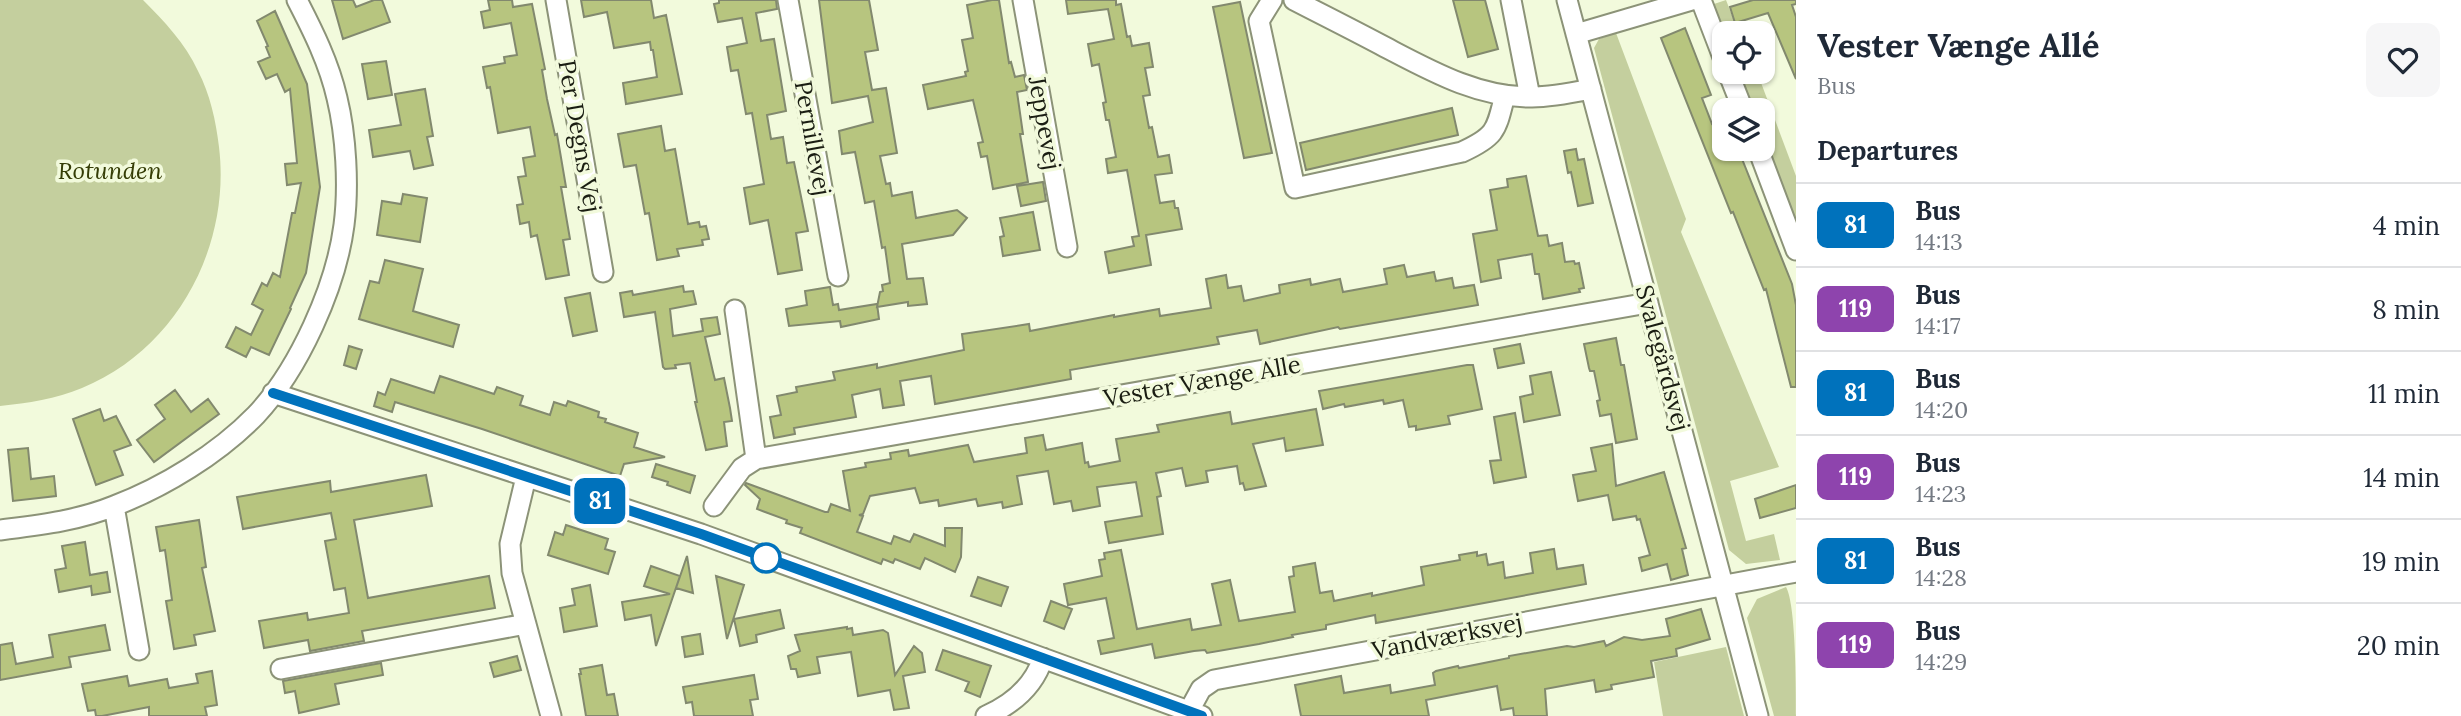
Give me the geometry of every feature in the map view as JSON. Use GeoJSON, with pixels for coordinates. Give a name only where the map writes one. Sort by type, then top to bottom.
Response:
{"type":"FeatureCollection","features":[{"type":"Feature","properties":{"kind":"street"},"geometry":{"type":"LineString","coordinates":[[0,530],[55,523],[114,506],[169,480],[215,450],[255,415],[273,393],[308,338],[330,283],[344,225],[345,159],[337,98],[320,45],[297,0]]}},
{"type":"Feature","properties":{"kind":"street","name":"Per Degns Vej"},"geometry":{"type":"LineString","coordinates":[[556,0],[603,272]]}},
{"type":"Feature","properties":{"kind":"street","name":"Pernillevej"},"geometry":{"type":"LineString","coordinates":[[788,0],[838,276]]}},
{"type":"Feature","properties":{"kind":"street","name":"Jeppevej"},"geometry":{"type":"LineString","coordinates":[[1023,0],[1067,247]]}},
{"type":"Feature","properties":{"kind":"street"},"geometry":{"type":"LineString","coordinates":[[1272,0],[1259,21],[1295,188],[1462,152],[1485,142],[1497,126],[1505,95]]}},
{"type":"Feature","properties":{"kind":"street"},"geometry":{"type":"LineString","coordinates":[[1294,0],[1463,85],[1505,95],[1530,97],[1565,95],[1591,89]]}},
{"type":"Feature","properties":{"kind":"street"},"geometry":{"type":"LineString","coordinates":[[1511,0],[1530,97]]}},
{"type":"Feature","properties":{"kind":"street","name":"Svalegårdsvej"},"geometry":{"type":"LineString","coordinates":[[1567,0],[1758,716]]}},
{"type":"Feature","properties":{"kind":"street"},"geometry":{"type":"LineString","coordinates":[[1576,34],[1692,0]]}},
{"type":"Feature","properties":{"kind":"street"},"geometry":{"type":"LineString","coordinates":[[1701,0],[1712,29]]}},
{"type":"Feature","properties":{"kind":"street"},"geometry":{"type":"LineString","coordinates":[[1763,161],[1796,250]]}},
{"type":"Feature","properties":{"kind":"street","name":"Vester Vænge Alle"},"geometry":{"type":"LineString","coordinates":[[756,459],[1648,303]]}},
{"type":"Feature","properties":{"kind":"street"},"geometry":{"type":"LineString","coordinates":[[714,506],[742,468],[756,459],[735,310]]}},
{"type":"Feature","properties":{"kind":"street"},"geometry":{"type":"LineString","coordinates":[[273,393],[701,534],[1196,714]]}},
{"type":"Feature","properties":{"kind":"street"},"geometry":{"type":"LineString","coordinates":[[526,477],[510,544],[512,573],[551,716]]}},
{"type":"Feature","properties":{"kind":"street"},"geometry":{"type":"LineString","coordinates":[[114,506],[139,650]]}},
{"type":"Feature","properties":{"kind":"street","name":"Vandværksvej"},"geometry":{"type":"LineString","coordinates":[[1196,714],[1200,689],[1214,680],[1796,572]]}},
{"type":"Feature","properties":{"kind":"street"},"geometry":{"type":"LineString","coordinates":[[281,669],[526,624]]}},
{"type":"Feature","properties":{"kind":"street"},"geometry":{"type":"LineString","coordinates":[[986,716],[1002,709],[1026,689],[1038,672],[1043,658]]}},
{"type":"Feature","properties":{"kind":"green space","name":"Rotunden"},"geometry":{"type":"Polygon","coordinates":[[[0,0],[143,0],[180,42],[202,80],[216,127],[220,184],[216,221],[206,256],[191,290],[170,321],[145,348],[116,371],[82,388],[42,400],[0,406],[0,0]]]}},
{"type":"Feature","properties":{"kind":"green space"},"geometry":{"type":"Polygon","coordinates":[[[1726,0],[1734,21],[1718,21],[1711,5],[1726,0]]]}},
{"type":"Feature","properties":{"kind":"green space"},"geometry":{"type":"Polygon","coordinates":[[[1616,33],[1686,219],[1681,232],[1779,467],[1730,481],[1746,541],[1774,534],[1780,560],[1746,564],[1729,550],[1594,48],[1599,39],[1616,33]]]}},
{"type":"Feature","properties":{"kind":"green space"},"geometry":{"type":"Polygon","coordinates":[[[1742,84],[1762,84],[1767,98],[1747,98],[1742,84]]]}},
{"type":"Feature","properties":{"kind":"green space"},"geometry":{"type":"Polygon","coordinates":[[[1775,120],[1796,176],[1796,226],[1771,161],[1775,161],[1775,120]]]}},
{"type":"Feature","properties":{"kind":"green space"},"geometry":{"type":"Polygon","coordinates":[[[1786,587],[1794,628],[1796,716],[1774,716],[1747,618],[1757,599],[1786,587]]]}},
{"type":"Feature","properties":{"kind":"green space"},"geometry":{"type":"Polygon","coordinates":[[[1726,647],[1744,716],[1663,716],[1654,662],[1726,647]]]}},
{"type":"Feature","properties":{"kind":"building"},"geometry":{"type":"Polygon","coordinates":[[[332,0],[353,0],[356,7],[382,0],[390,22],[343,39],[332,0]]]}},
{"type":"Feature","properties":{"kind":"building"},"geometry":{"type":"Polygon","coordinates":[[[488,0],[512,0],[513,7],[532,4],[545,69],[542,70],[547,99],[555,135],[557,134],[566,187],[561,187],[570,239],[563,240],[569,275],[546,279],[537,235],[531,237],[529,222],[520,224],[517,205],[523,204],[518,177],[526,176],[523,158],[535,156],[530,127],[498,133],[490,87],[487,88],[483,67],[505,63],[504,57],[517,55],[511,23],[484,28],[481,12],[490,10],[488,0]]]}},
{"type":"Feature","properties":{"kind":"building"},"geometry":{"type":"Polygon","coordinates":[[[581,0],[651,0],[654,18],[666,15],[682,94],[626,104],[623,83],[657,77],[650,42],[614,48],[607,12],[584,17],[581,0]]]}},
{"type":"Feature","properties":{"kind":"building"},"geometry":{"type":"Polygon","coordinates":[[[719,0],[776,0],[777,9],[756,13],[761,41],[774,39],[786,111],[767,115],[771,139],[783,137],[787,163],[794,162],[808,231],[796,233],[802,270],[778,274],[768,220],[750,224],[744,188],[764,184],[752,113],[746,114],[738,70],[731,71],[727,47],[747,43],[742,18],[718,22],[714,4],[719,3],[719,0]]]}},
{"type":"Feature","properties":{"kind":"building"},"geometry":{"type":"Polygon","coordinates":[[[819,0],[869,0],[878,50],[865,52],[872,90],[886,88],[897,153],[880,156],[886,184],[890,183],[892,196],[912,192],[916,218],[957,210],[967,218],[953,235],[902,244],[907,279],[923,278],[927,304],[908,306],[908,302],[877,307],[880,292],[883,291],[882,285],[890,283],[885,247],[882,248],[874,201],[865,203],[855,152],[842,154],[839,131],[873,122],[868,96],[832,103],[819,0]]]}},
{"type":"Feature","properties":{"kind":"building"},"geometry":{"type":"Polygon","coordinates":[[[999,0],[1009,63],[1011,62],[1015,77],[1024,75],[1027,90],[1017,92],[1023,134],[1020,134],[1028,182],[993,189],[987,156],[981,157],[978,143],[983,142],[973,100],[928,109],[923,85],[966,76],[965,72],[968,71],[962,40],[973,38],[967,5],[999,0]]]}},
{"type":"Feature","properties":{"kind":"building"},"geometry":{"type":"Polygon","coordinates":[[[1066,0],[1116,0],[1116,5],[1121,4],[1127,37],[1130,36],[1132,46],[1149,43],[1153,67],[1145,68],[1150,95],[1143,96],[1158,157],[1169,155],[1172,173],[1155,175],[1160,203],[1174,201],[1182,229],[1146,235],[1151,265],[1109,273],[1105,252],[1134,246],[1132,237],[1139,236],[1127,170],[1108,173],[1106,159],[1116,157],[1109,120],[1106,120],[1103,103],[1106,102],[1099,64],[1092,66],[1088,44],[1114,39],[1108,9],[1068,14],[1066,0]]]}},
{"type":"Feature","properties":{"kind":"building"},"geometry":{"type":"Polygon","coordinates":[[[1453,0],[1485,0],[1498,49],[1468,57],[1453,0]]]}},
{"type":"Feature","properties":{"kind":"building"},"geometry":{"type":"Polygon","coordinates":[[[1753,0],[1796,0],[1796,4],[1792,5],[1796,17],[1796,79],[1775,30],[1775,21],[1771,21],[1768,13],[1734,21],[1730,7],[1753,0]]]}},
{"type":"Feature","properties":{"kind":"building"},"geometry":{"type":"Polygon","coordinates":[[[1240,2],[1272,153],[1244,158],[1213,7],[1240,2]]]}},
{"type":"Feature","properties":{"kind":"building"},"geometry":{"type":"Polygon","coordinates":[[[275,11],[307,84],[320,187],[306,273],[291,309],[269,355],[251,347],[246,357],[226,347],[236,327],[251,335],[263,310],[252,304],[262,283],[267,286],[273,273],[280,277],[292,213],[295,213],[301,183],[287,185],[285,164],[297,163],[290,89],[285,92],[277,74],[266,79],[258,62],[270,57],[257,21],[275,11]]]}},
{"type":"Feature","properties":{"kind":"building"},"geometry":{"type":"Polygon","coordinates":[[[1685,28],[1711,95],[1702,98],[1712,124],[1712,161],[1743,161],[1792,284],[1796,305],[1796,387],[1791,387],[1766,289],[1764,290],[1733,212],[1731,213],[1661,38],[1685,28]]]}},
{"type":"Feature","properties":{"kind":"building"},"geometry":{"type":"Polygon","coordinates":[[[386,61],[392,95],[368,99],[362,64],[386,61]]]}},
{"type":"Feature","properties":{"kind":"building"},"geometry":{"type":"Polygon","coordinates":[[[425,89],[433,136],[427,137],[433,165],[414,169],[410,151],[373,157],[369,130],[401,125],[395,94],[425,89]]]}},
{"type":"Feature","properties":{"kind":"building"},"geometry":{"type":"Polygon","coordinates":[[[1452,108],[1458,135],[1306,170],[1300,143],[1452,108]]]}},
{"type":"Feature","properties":{"kind":"building"},"geometry":{"type":"Polygon","coordinates":[[[661,126],[665,151],[675,149],[688,224],[699,222],[700,227],[706,226],[709,239],[702,240],[703,245],[677,249],[679,256],[657,260],[649,213],[645,214],[636,165],[624,167],[618,134],[661,126]]]}},
{"type":"Feature","properties":{"kind":"building"},"geometry":{"type":"Polygon","coordinates":[[[1576,149],[1578,160],[1584,159],[1593,203],[1578,206],[1564,151],[1576,149]]]}},
{"type":"Feature","properties":{"kind":"building"},"geometry":{"type":"Polygon","coordinates":[[[1526,176],[1538,236],[1547,235],[1549,246],[1562,243],[1565,262],[1579,263],[1584,288],[1579,289],[1580,292],[1543,299],[1532,254],[1498,260],[1501,278],[1481,282],[1473,234],[1497,230],[1490,190],[1508,187],[1507,179],[1526,176]]]}},
{"type":"Feature","properties":{"kind":"building"},"geometry":{"type":"Polygon","coordinates":[[[1043,182],[1046,201],[1021,206],[1017,186],[1043,182]]]}},
{"type":"Feature","properties":{"kind":"building"},"geometry":{"type":"Polygon","coordinates":[[[403,194],[427,198],[420,242],[377,235],[382,201],[401,204],[403,194]]]}},
{"type":"Feature","properties":{"kind":"building"},"geometry":{"type":"Polygon","coordinates":[[[1033,212],[1040,250],[1003,256],[1000,237],[1004,236],[1000,218],[1033,212]]]}},
{"type":"Feature","properties":{"kind":"building"},"geometry":{"type":"Polygon","coordinates":[[[385,260],[423,269],[413,311],[459,325],[453,347],[359,319],[370,281],[379,283],[385,260]]]}},
{"type":"Feature","properties":{"kind":"building"},"geometry":{"type":"Polygon","coordinates":[[[1404,265],[1407,277],[1434,272],[1436,281],[1452,278],[1454,288],[1474,285],[1478,305],[1340,329],[1338,327],[1260,344],[1257,330],[1217,337],[1219,344],[1070,370],[1071,379],[935,404],[931,376],[900,381],[904,405],[883,408],[880,389],[852,395],[856,417],[794,428],[795,434],[774,438],[770,417],[781,415],[777,396],[797,392],[796,387],[835,380],[833,372],[877,364],[877,368],[964,350],[962,334],[1029,324],[1030,331],[1159,309],[1160,316],[1211,308],[1206,279],[1226,275],[1228,288],[1241,286],[1244,301],[1280,293],[1279,285],[1310,279],[1311,285],[1340,279],[1343,292],[1387,284],[1384,269],[1404,265]]]}},
{"type":"Feature","properties":{"kind":"building"},"geometry":{"type":"Polygon","coordinates":[[[683,286],[684,292],[693,291],[696,304],[670,309],[673,336],[703,331],[701,319],[717,317],[720,334],[705,337],[715,380],[724,378],[732,421],[724,422],[727,446],[706,450],[695,402],[690,363],[675,365],[676,368],[663,367],[655,312],[624,317],[620,293],[632,291],[633,295],[683,286]]]}},
{"type":"Feature","properties":{"kind":"building"},"geometry":{"type":"Polygon","coordinates":[[[830,287],[833,305],[838,304],[839,310],[877,304],[879,319],[841,327],[840,321],[789,326],[786,309],[807,305],[805,291],[830,287]]]}},
{"type":"Feature","properties":{"kind":"building"},"geometry":{"type":"Polygon","coordinates":[[[590,293],[597,331],[573,336],[565,298],[590,293]]]}},
{"type":"Feature","properties":{"kind":"building"},"geometry":{"type":"Polygon","coordinates":[[[1616,338],[1621,365],[1624,365],[1637,439],[1616,443],[1611,414],[1600,416],[1597,401],[1600,400],[1594,371],[1590,371],[1584,344],[1616,338]]]}},
{"type":"Feature","properties":{"kind":"building"},"geometry":{"type":"Polygon","coordinates":[[[1520,344],[1524,363],[1498,368],[1494,349],[1520,344]]]}},
{"type":"Feature","properties":{"kind":"building"},"geometry":{"type":"Polygon","coordinates":[[[349,346],[362,350],[356,369],[344,365],[349,346]]]}},
{"type":"Feature","properties":{"kind":"building"},"geometry":{"type":"Polygon","coordinates":[[[1473,365],[1482,409],[1448,416],[1450,424],[1416,430],[1416,426],[1409,427],[1403,400],[1384,404],[1383,400],[1345,407],[1344,404],[1323,409],[1319,391],[1473,365]]]}},
{"type":"Feature","properties":{"kind":"building"},"geometry":{"type":"Polygon","coordinates":[[[1551,372],[1560,415],[1524,422],[1520,397],[1533,394],[1530,376],[1551,372]]]}},
{"type":"Feature","properties":{"kind":"building"},"geometry":{"type":"Polygon","coordinates":[[[440,376],[494,394],[497,387],[523,396],[520,405],[550,415],[554,402],[566,406],[568,401],[599,412],[598,417],[606,419],[605,422],[638,433],[634,447],[665,457],[624,464],[620,476],[395,402],[392,412],[374,406],[378,392],[385,395],[391,379],[434,393],[440,376]]]}},
{"type":"Feature","properties":{"kind":"building"},"geometry":{"type":"Polygon","coordinates":[[[175,390],[191,412],[208,399],[219,414],[154,462],[137,440],[165,419],[155,405],[175,390]]]}},
{"type":"Feature","properties":{"kind":"building"},"geometry":{"type":"Polygon","coordinates":[[[100,409],[104,421],[116,416],[131,445],[114,451],[123,475],[96,485],[73,419],[100,409]]]}},
{"type":"Feature","properties":{"kind":"building"},"geometry":{"type":"Polygon","coordinates":[[[1316,409],[1323,445],[1286,451],[1284,438],[1253,444],[1266,486],[1245,490],[1243,483],[1240,484],[1237,466],[1206,471],[1208,482],[1186,486],[1182,468],[1156,473],[1161,496],[1157,497],[1163,534],[1109,543],[1105,522],[1142,516],[1136,482],[1097,487],[1100,506],[1073,511],[1071,501],[1054,504],[1048,471],[1017,476],[1022,504],[1003,508],[1002,502],[978,506],[976,499],[939,506],[938,500],[920,503],[915,488],[870,496],[863,514],[859,515],[863,516],[857,532],[891,544],[894,536],[910,542],[914,534],[945,546],[945,528],[962,528],[961,557],[955,572],[925,558],[920,569],[895,559],[893,563],[883,559],[881,564],[800,533],[802,528],[757,509],[760,499],[745,485],[746,483],[825,512],[828,512],[831,504],[850,511],[843,471],[866,467],[865,463],[891,459],[890,453],[908,450],[909,456],[968,445],[974,462],[1027,453],[1025,438],[1043,435],[1046,450],[1082,443],[1085,463],[1088,462],[1089,467],[1120,461],[1116,439],[1159,432],[1157,425],[1230,412],[1232,424],[1316,409]]]}},
{"type":"Feature","properties":{"kind":"building"},"geometry":{"type":"Polygon","coordinates":[[[1515,413],[1526,477],[1494,483],[1490,461],[1501,460],[1494,417],[1515,413]]]}},
{"type":"Feature","properties":{"kind":"building"},"geometry":{"type":"Polygon","coordinates":[[[1612,444],[1616,486],[1664,472],[1686,548],[1682,549],[1688,575],[1671,580],[1667,564],[1642,571],[1639,558],[1650,555],[1640,519],[1637,520],[1636,516],[1613,520],[1608,495],[1578,501],[1573,475],[1596,471],[1591,448],[1612,444]]]}},
{"type":"Feature","properties":{"kind":"building"},"geometry":{"type":"Polygon","coordinates":[[[28,448],[31,479],[54,476],[56,496],[13,501],[8,450],[28,448]]]}},
{"type":"Feature","properties":{"kind":"building"},"geometry":{"type":"Polygon","coordinates":[[[656,464],[695,476],[690,493],[652,477],[656,464]]]}},
{"type":"Feature","properties":{"kind":"building"},"geometry":{"type":"Polygon","coordinates":[[[426,475],[432,506],[354,520],[368,598],[489,576],[495,608],[362,631],[364,641],[310,651],[308,640],[264,648],[259,621],[307,613],[308,620],[349,613],[345,588],[334,590],[325,541],[336,539],[331,513],[243,529],[237,497],[330,481],[331,492],[426,475]]]}},
{"type":"Feature","properties":{"kind":"building"},"geometry":{"type":"Polygon","coordinates":[[[1796,485],[1796,508],[1760,518],[1755,499],[1796,485]]]}},
{"type":"Feature","properties":{"kind":"building"},"geometry":{"type":"Polygon","coordinates":[[[199,520],[206,567],[202,568],[215,631],[194,635],[196,645],[174,649],[166,601],[172,600],[165,550],[160,551],[156,527],[199,520]]]}},
{"type":"Feature","properties":{"kind":"building"},"geometry":{"type":"Polygon","coordinates":[[[566,525],[608,539],[605,549],[615,552],[608,574],[548,555],[555,532],[563,535],[566,525]]]}},
{"type":"Feature","properties":{"kind":"building"},"geometry":{"type":"Polygon","coordinates":[[[85,542],[90,575],[107,572],[110,592],[92,595],[91,586],[59,592],[55,570],[66,568],[62,546],[85,542]]]}},
{"type":"Feature","properties":{"kind":"building"},"geometry":{"type":"Polygon","coordinates":[[[1554,549],[1557,569],[1583,565],[1586,584],[1376,623],[1375,615],[1326,625],[1326,629],[1259,644],[1155,658],[1152,644],[1101,654],[1098,641],[1114,638],[1106,598],[1068,605],[1064,584],[1102,576],[1099,560],[1105,559],[1104,553],[1121,550],[1137,629],[1190,619],[1192,630],[1221,625],[1212,584],[1230,580],[1239,621],[1295,612],[1289,577],[1294,576],[1293,567],[1315,563],[1320,593],[1332,591],[1334,601],[1424,585],[1421,567],[1460,560],[1459,555],[1477,552],[1477,556],[1486,554],[1488,565],[1503,562],[1505,578],[1533,573],[1530,553],[1554,549]]]}},
{"type":"Feature","properties":{"kind":"building"},"geometry":{"type":"Polygon","coordinates":[[[687,556],[693,593],[676,588],[687,556]]]}},
{"type":"Feature","properties":{"kind":"building"},"geometry":{"type":"Polygon","coordinates":[[[651,566],[680,576],[656,646],[651,615],[625,620],[622,602],[670,594],[644,586],[651,566]]]}},
{"type":"Feature","properties":{"kind":"building"},"geometry":{"type":"Polygon","coordinates":[[[716,576],[744,585],[727,639],[720,599],[716,576]]]}},
{"type":"Feature","properties":{"kind":"building"},"geometry":{"type":"Polygon","coordinates":[[[978,577],[1008,587],[1001,606],[971,596],[978,577]]]}},
{"type":"Feature","properties":{"kind":"building"},"geometry":{"type":"Polygon","coordinates":[[[590,585],[597,626],[564,632],[560,608],[575,605],[572,589],[590,585]]]}},
{"type":"Feature","properties":{"kind":"building"},"geometry":{"type":"Polygon","coordinates":[[[1051,601],[1072,609],[1064,629],[1044,621],[1051,601]]]}},
{"type":"Feature","properties":{"kind":"building"},"geometry":{"type":"Polygon","coordinates":[[[1701,609],[1710,639],[1676,649],[1677,656],[1651,661],[1654,677],[1611,685],[1612,689],[1596,692],[1594,680],[1545,689],[1547,716],[1514,716],[1513,708],[1501,710],[1497,686],[1426,700],[1429,716],[1301,716],[1295,685],[1341,676],[1344,693],[1390,685],[1391,693],[1435,685],[1433,673],[1458,666],[1459,668],[1509,656],[1604,641],[1606,646],[1624,637],[1642,640],[1670,636],[1666,619],[1701,609]]]}},
{"type":"Feature","properties":{"kind":"building"},"geometry":{"type":"Polygon","coordinates":[[[780,610],[784,628],[756,635],[757,642],[740,646],[734,619],[780,610]]]}},
{"type":"Feature","properties":{"kind":"building"},"geometry":{"type":"Polygon","coordinates":[[[105,625],[110,650],[69,657],[71,667],[0,680],[0,645],[12,643],[16,664],[53,657],[49,635],[105,625]]]}},
{"type":"Feature","properties":{"kind":"building"},"geometry":{"type":"Polygon","coordinates":[[[852,628],[853,635],[883,630],[888,633],[895,675],[914,646],[922,653],[925,672],[903,676],[909,708],[894,710],[890,690],[858,696],[851,652],[817,657],[820,673],[798,677],[796,669],[791,669],[788,656],[800,651],[795,635],[852,628]]]}},
{"type":"Feature","properties":{"kind":"building"},"geometry":{"type":"Polygon","coordinates":[[[700,634],[703,654],[685,657],[682,637],[700,634]]]}},
{"type":"Feature","properties":{"kind":"building"},"geometry":{"type":"Polygon","coordinates":[[[943,650],[991,666],[980,697],[965,691],[969,682],[936,670],[943,650]]]}},
{"type":"Feature","properties":{"kind":"building"},"geometry":{"type":"Polygon","coordinates":[[[517,656],[521,670],[494,677],[490,663],[517,656]]]}},
{"type":"Feature","properties":{"kind":"building"},"geometry":{"type":"Polygon","coordinates":[[[381,663],[383,675],[335,684],[339,704],[299,713],[295,691],[285,693],[283,681],[381,663]]]}},
{"type":"Feature","properties":{"kind":"building"},"geometry":{"type":"Polygon","coordinates":[[[602,665],[607,695],[614,694],[618,716],[586,716],[580,669],[602,665]]]}},
{"type":"Feature","properties":{"kind":"building"},"geometry":{"type":"Polygon","coordinates":[[[212,671],[217,705],[205,707],[207,716],[149,716],[149,707],[96,716],[95,710],[88,711],[82,684],[127,676],[129,686],[167,679],[169,688],[198,683],[196,674],[212,671]]]}},
{"type":"Feature","properties":{"kind":"building"},"geometry":{"type":"Polygon","coordinates":[[[754,675],[758,699],[750,700],[753,716],[694,716],[692,702],[686,703],[683,687],[754,675]]]}},
{"type":"Feature","properties":{"kind":"bus line","name":"81"},"geometry":{"type":"LineString","coordinates":[[273,393],[701,534],[1202,716]]}}]}
